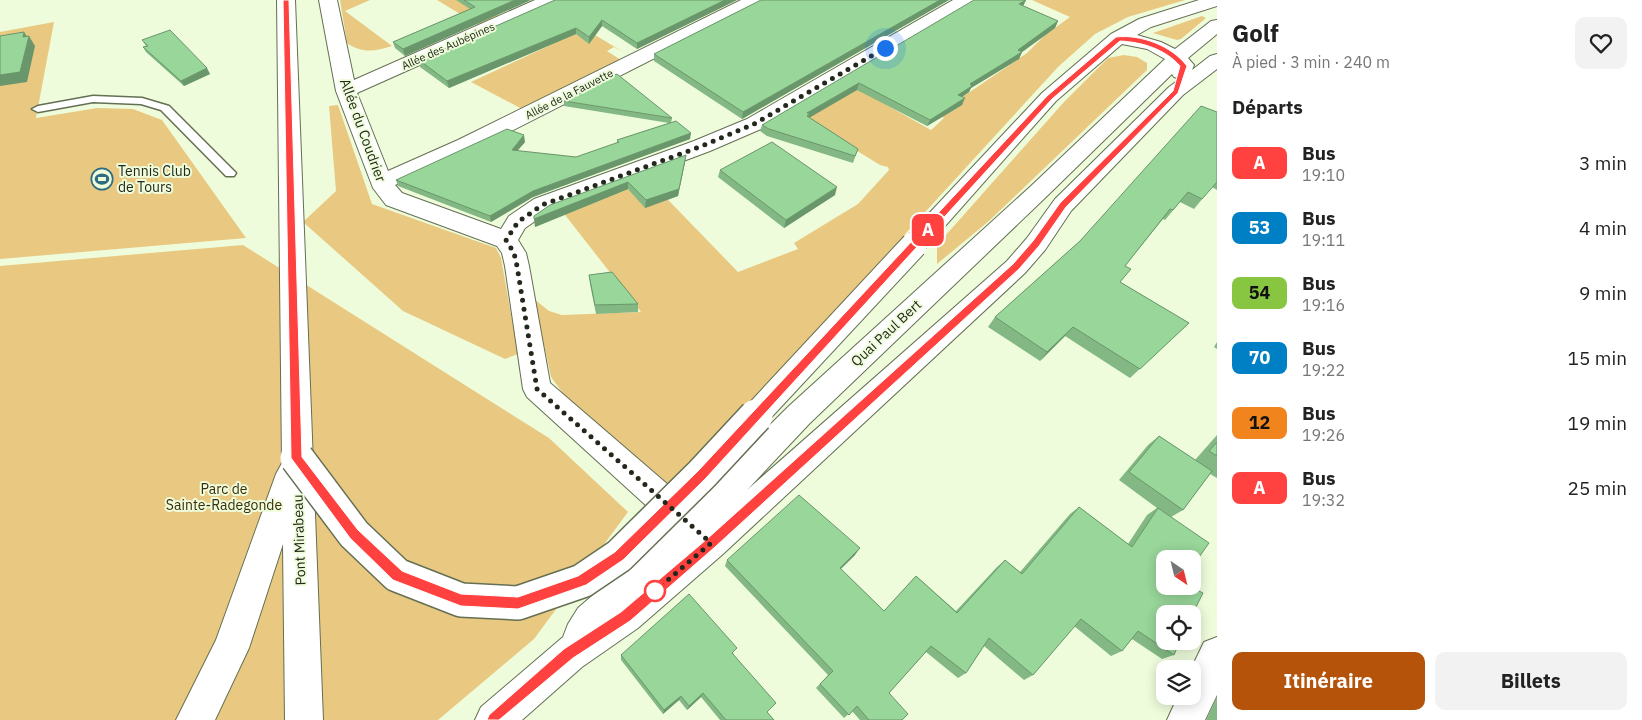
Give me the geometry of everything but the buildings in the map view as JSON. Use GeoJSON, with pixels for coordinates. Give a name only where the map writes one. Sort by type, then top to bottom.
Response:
{"type":"FeatureCollection","features":[{"type":"Feature","properties":{"kind":"main road","name":"Pont Mirabeau"},"geometry":{"type":"LineString","coordinates":[[286,0],[304,720]]}},
{"type":"Feature","properties":{"kind":"main road","name":"Allée du Coudrier"},"geometry":{"type":"LineString","coordinates":[[328,0],[346,91],[380,183],[394,199],[506,240]]}},
{"type":"Feature","properties":{"kind":"main road","name":"Allée des Aubépines"},"geometry":{"type":"LineString","coordinates":[[346,91],[550,0]]}},
{"type":"Feature","properties":{"kind":"main road","name":"Allée de la Fauvette"},"geometry":{"type":"LineString","coordinates":[[380,183],[466,145],[755,0]]}},
{"type":"Feature","properties":{"kind":"main road"},"geometry":{"type":"LineString","coordinates":[[701,534],[537,389],[517,266],[514,253],[506,240],[518,222],[542,205],[702,146],[754,124],[966,0]]}},
{"type":"Feature","properties":{"kind":"main road"},"geometry":{"type":"LineString","coordinates":[[297,458],[354,534],[398,575],[461,600],[518,603],[582,581],[619,556],[695,481],[1049,98],[1118,38],[1145,23],[1217,0]]}},
{"type":"Feature","properties":{"kind":"main road","name":"Quai Paul Bert"},"geometry":{"type":"LineString","coordinates":[[494,720],[569,654],[626,616],[701,534],[799,415],[1177,58],[1217,25]]}},
{"type":"Feature","properties":{"kind":"main road"},"geometry":{"type":"LineString","coordinates":[[1118,38],[1149,44],[1177,58],[1184,66],[1176,92]]}},
{"type":"Feature","properties":{"kind":"main road","name":"Quai Paul Bert"},"geometry":{"type":"LineString","coordinates":[[701,534],[1016,267],[1036,244],[1063,205],[1176,92],[1217,60]]}},
{"type":"Feature","properties":{"kind":"main road"},"geometry":{"type":"LineString","coordinates":[[195,720],[231,648],[297,458]]}},
{"type":"Feature","properties":{"kind":"main road"},"geometry":{"type":"LineString","coordinates":[[1186,720],[1217,655]]}},
{"type":"Feature","properties":{"kind":"lane"},"geometry":{"type":"LineString","coordinates":[[38,109],[93,99],[142,101],[165,108],[230,173]]}},
{"type":"Feature","properties":{"kind":"green space"},"geometry":{"type":"Polygon","coordinates":[[[340,0],[370,0],[345,11],[392,46],[364,50],[347,43],[340,0]]]}},
{"type":"Feature","properties":{"kind":"green space"},"geometry":{"type":"Polygon","coordinates":[[[437,0],[473,0],[500,17],[480,26],[437,0]]]}},
{"type":"Feature","properties":{"kind":"green space"},"geometry":{"type":"Polygon","coordinates":[[[1032,0],[1185,0],[1128,17],[1095,34],[1058,67],[906,233],[902,240],[671,486],[567,399],[551,377],[534,299],[549,311],[562,315],[641,312],[558,206],[643,174],[738,272],[798,249],[794,243],[858,204],[889,170],[888,167],[880,165],[789,109],[840,79],[931,130],[944,118],[942,117],[955,102],[1027,53],[1045,35],[1070,17],[1032,0]]]}},
{"type":"Feature","properties":{"kind":"green space"},"geometry":{"type":"Polygon","coordinates":[[[1202,16],[1206,18],[1181,39],[1177,40],[1153,33],[1202,16]]]}},
{"type":"Feature","properties":{"kind":"green space","name":"Tennis Club de Tours"},"geometry":{"type":"Polygon","coordinates":[[[54,22],[36,118],[97,108],[133,109],[162,120],[246,238],[0,259],[0,32],[54,22]]]}},
{"type":"Feature","properties":{"kind":"green space"},"geometry":{"type":"Polygon","coordinates":[[[585,29],[625,53],[614,47],[607,51],[621,60],[522,109],[471,82],[585,29]]]}},
{"type":"Feature","properties":{"kind":"green space"},"geometry":{"type":"Polygon","coordinates":[[[1124,55],[1137,57],[1147,63],[1147,70],[989,221],[937,264],[937,245],[1064,102],[1108,58],[1124,55]]]}},
{"type":"Feature","properties":{"kind":"green space"},"geometry":{"type":"Polygon","coordinates":[[[338,105],[372,204],[496,248],[501,258],[518,354],[505,359],[403,311],[303,222],[336,191],[329,106],[338,105]]]}},
{"type":"Feature","properties":{"kind":"green space","name":"Parc de Sainte-Radegonde"},"geometry":{"type":"Polygon","coordinates":[[[243,245],[549,438],[628,512],[534,639],[438,720],[0,720],[0,266],[243,245]]]}},
{"type":"Feature","properties":{"kind":"bus line","name":"A"},"geometry":{"type":"LineString","coordinates":[[286,0],[297,458],[354,534],[398,575],[461,600],[518,603],[582,581],[619,556],[702,474],[1049,98],[1118,38],[1136,40],[1155,46],[1175,56],[1184,66],[1176,92],[1063,205],[1036,244],[1016,267],[711,543],[626,616],[569,654],[494,720]]}},
{"type":"Feature","properties":{"kind":"place","name":"Tennis Club de Tours"},"geometry":{"type":"Point","coordinates":[102,179]}},
{"type":"Feature","properties":{"kind":"route"},"geometry":{"type":"LineString","coordinates":[[655,591],[711,543],[537,389],[517,266],[514,253],[506,240],[518,222],[542,205],[702,146],[754,124],[885,48]]}}]}
